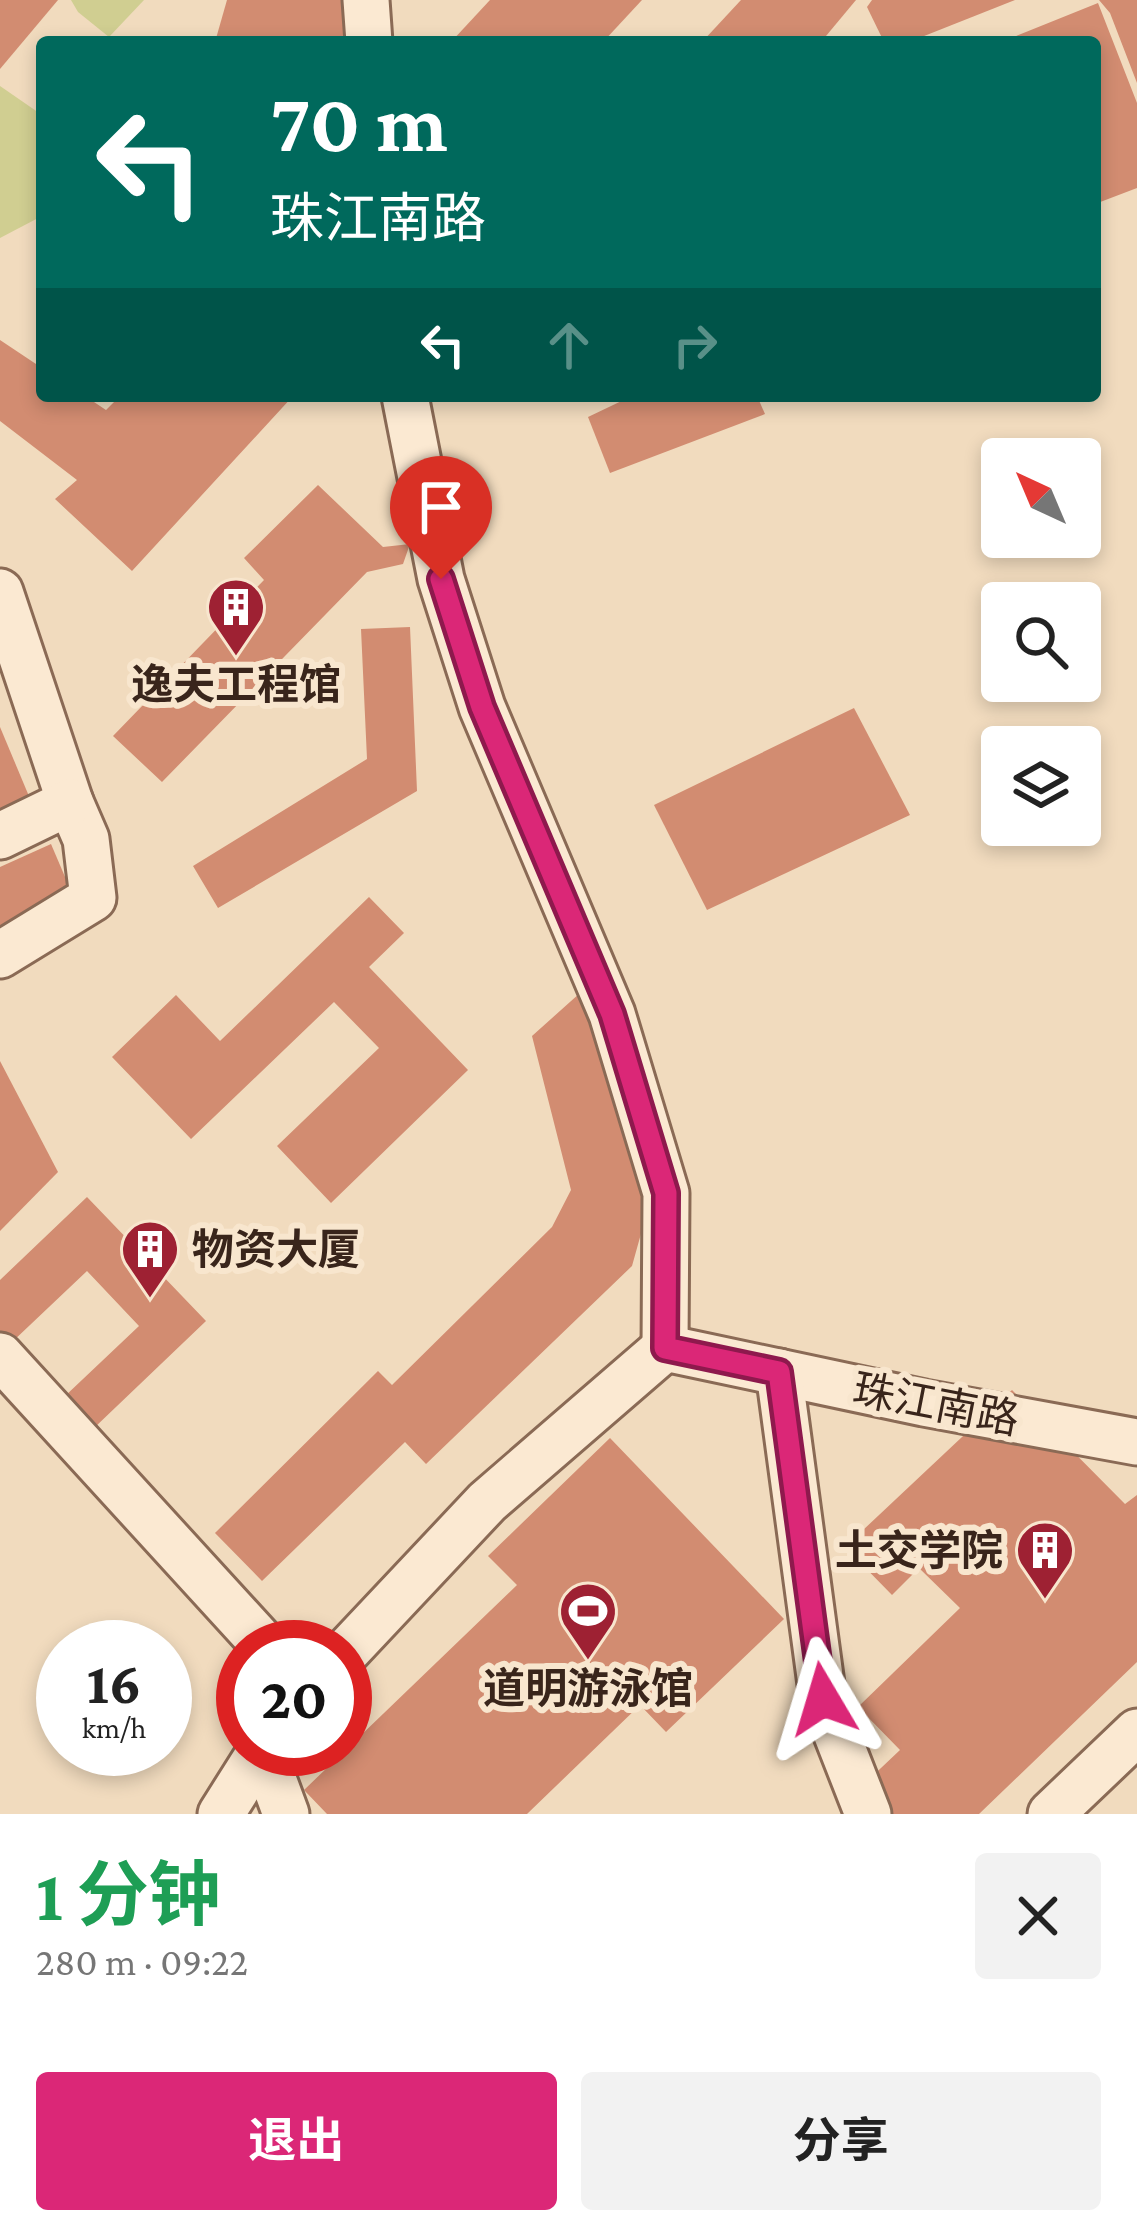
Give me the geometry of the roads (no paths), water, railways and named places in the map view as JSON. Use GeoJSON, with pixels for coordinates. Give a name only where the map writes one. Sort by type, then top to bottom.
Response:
{"type":"FeatureCollection","features":[{"type":"Feature","properties":{"kind":"street"},"geometry":{"type":"LineString","coordinates":[[366,0],[369,36]]}},
{"type":"Feature","properties":{"kind":"street"},"geometry":{"type":"LineString","coordinates":[[372,1624],[487,1502],[665,1348],[666,1193],[612,1014],[482,707],[441,579],[406,402]]}},
{"type":"Feature","properties":{"kind":"street"},"geometry":{"type":"LineString","coordinates":[[0,592],[86,839],[92,898],[0,955]]}},
{"type":"Feature","properties":{"kind":"street"},"geometry":{"type":"LineString","coordinates":[[0,836],[70,802]]}},
{"type":"Feature","properties":{"kind":"street","name":"珠江南路"},"geometry":{"type":"LineString","coordinates":[[665,1348],[1137,1442]]}},
{"type":"Feature","properties":{"kind":"street"},"geometry":{"type":"LineString","coordinates":[[0,1356],[241,1620]]}},
{"type":"Feature","properties":{"kind":"street"},"geometry":{"type":"LineString","coordinates":[[779,1372],[823,1699],[868,1814]]}},
{"type":"Feature","properties":{"kind":"street"},"geometry":{"type":"LineString","coordinates":[[1051,1814],[1137,1732]]}},
{"type":"Feature","properties":{"kind":"street"},"geometry":{"type":"LineString","coordinates":[[221,1814],[245,1776]]}},
{"type":"Feature","properties":{"kind":"street"},"geometry":{"type":"LineString","coordinates":[[272,1776],[286,1814]]}},
{"type":"Feature","properties":{"kind":"place","name":"逸夫工程馆"},"geometry":{"type":"Point","coordinates":[236,658]}},
{"type":"Feature","properties":{"kind":"place","name":"物资大厦"},"geometry":{"type":"Point","coordinates":[150,1300]}},
{"type":"Feature","properties":{"kind":"place","name":"土交学院"},"geometry":{"type":"Point","coordinates":[1045,1601]}},
{"type":"Feature","properties":{"kind":"place","name":"道明游泳馆"},"geometry":{"type":"Point","coordinates":[588,1662]}}]}
